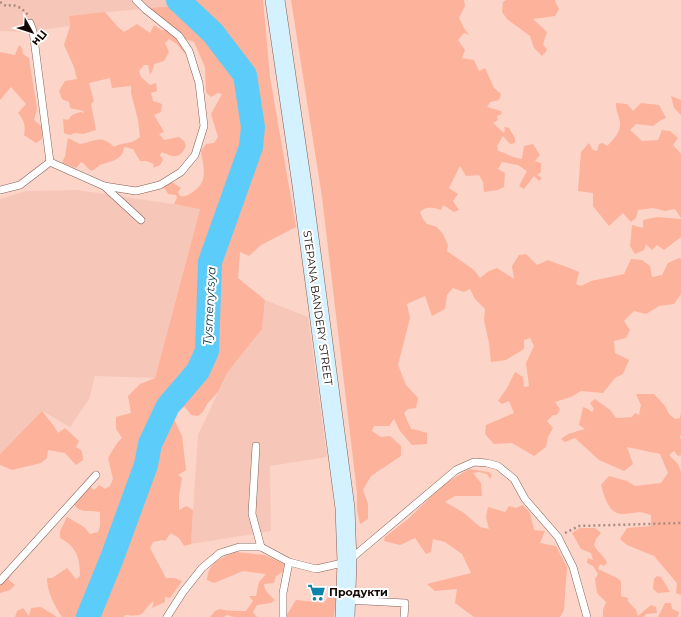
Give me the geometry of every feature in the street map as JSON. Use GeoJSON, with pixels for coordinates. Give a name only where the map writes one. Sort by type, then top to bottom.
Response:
{"type":"FeatureCollection","features":[{"type":"Feature","properties":{"kind":"main road","name":"STEPANA BANDERY STREET"},"geometry":{"type":"LineString","coordinates":[[275,0],[303,193],[344,500],[347,562],[345,608]]}},
{"type":"Feature","properties":{"kind":"lane"},"geometry":{"type":"LineString","coordinates":[[50,162],[104,186],[136,191],[160,185],[181,172],[195,155],[204,126],[199,84],[188,51],[179,36],[136,0]]}},
{"type":"Feature","properties":{"kind":"lane"},"geometry":{"type":"LineString","coordinates":[[30,23],[34,31],[50,162]]}},
{"type":"Feature","properties":{"kind":"lane"},"geometry":{"type":"LineString","coordinates":[[0,190],[20,185],[50,162]]}},
{"type":"Feature","properties":{"kind":"lane"},"geometry":{"type":"LineString","coordinates":[[104,186],[141,220]]}},
{"type":"Feature","properties":{"kind":"lane"},"geometry":{"type":"LineString","coordinates":[[256,446],[252,514],[261,547]]}},
{"type":"Feature","properties":{"kind":"lane"},"geometry":{"type":"LineString","coordinates":[[167,617],[183,592],[202,568],[220,554],[238,547],[261,547],[288,562],[316,569],[347,562],[456,470],[474,462],[498,466],[514,479],[525,499],[558,537],[573,566],[587,617]]}},
{"type":"Feature","properties":{"kind":"lane"},"geometry":{"type":"LineString","coordinates":[[0,581],[96,475]]}},
{"type":"Feature","properties":{"kind":"lane"},"geometry":{"type":"LineString","coordinates":[[283,617],[282,593],[288,562]]}},
{"type":"Feature","properties":{"kind":"lane"},"geometry":{"type":"LineString","coordinates":[[345,608],[404,603],[404,617]]}},
{"type":"Feature","properties":{"kind":"path"},"geometry":{"type":"LineString","coordinates":[[0,2],[6,6],[13,5],[21,8],[27,13],[30,23]]}},
{"type":"Feature","properties":{"kind":"path"},"geometry":{"type":"LineString","coordinates":[[558,537],[579,526],[681,523]]}},
{"type":"Feature","properties":{"kind":"shaded area"},"geometry":{"type":"Polygon","coordinates":[[[0,0],[166,0],[171,6],[69,16],[70,26],[27,32],[0,31],[0,0]]]}},
{"type":"Feature","properties":{"kind":"shaded area"},"geometry":{"type":"Polygon","coordinates":[[[166,0],[263,0],[270,77],[296,227],[261,245],[249,256],[240,252],[238,278],[265,300],[262,329],[227,373],[218,392],[207,404],[203,412],[198,416],[191,415],[185,407],[178,409],[173,417],[182,436],[186,470],[178,475],[182,478],[179,496],[179,510],[186,506],[193,510],[191,544],[184,546],[179,538],[171,533],[165,541],[162,540],[153,542],[150,548],[166,578],[174,578],[182,581],[170,598],[165,597],[165,602],[152,608],[154,601],[143,613],[138,615],[125,615],[124,617],[62,617],[56,608],[48,588],[47,578],[52,578],[67,568],[76,579],[80,576],[78,558],[74,549],[66,541],[60,538],[60,531],[67,517],[84,527],[90,534],[98,532],[100,526],[100,512],[78,509],[73,503],[89,486],[94,490],[99,485],[105,489],[110,486],[113,479],[108,458],[117,443],[122,438],[116,429],[116,417],[131,413],[128,396],[140,384],[155,378],[200,209],[174,204],[177,198],[176,195],[168,194],[163,186],[170,181],[181,188],[178,192],[180,196],[184,196],[199,187],[202,183],[204,168],[201,151],[206,144],[214,143],[218,137],[211,114],[222,94],[218,93],[211,97],[206,92],[205,67],[194,42],[185,39],[187,52],[185,54],[177,44],[169,39],[165,43],[169,52],[164,61],[154,64],[150,75],[148,65],[144,65],[139,71],[141,77],[150,85],[156,83],[157,91],[151,93],[153,101],[162,104],[161,112],[154,115],[164,132],[159,134],[164,140],[179,137],[184,141],[186,146],[184,150],[176,156],[162,152],[160,155],[163,160],[160,165],[153,168],[154,164],[146,161],[140,161],[133,149],[124,147],[119,158],[100,165],[92,171],[81,162],[76,168],[62,163],[65,156],[68,138],[80,144],[94,140],[102,140],[110,143],[114,147],[133,142],[140,137],[138,120],[131,93],[131,86],[112,88],[110,78],[89,83],[94,101],[91,104],[96,130],[83,134],[75,133],[70,135],[64,133],[63,119],[68,120],[72,115],[80,112],[84,113],[83,111],[70,108],[69,102],[62,99],[59,91],[65,81],[77,79],[74,67],[64,45],[70,26],[69,16],[105,12],[124,32],[137,24],[150,33],[154,25],[161,30],[176,31],[149,8],[171,6],[166,0]]]}},
{"type":"Feature","properties":{"kind":"shaded area"},"geometry":{"type":"Polygon","coordinates":[[[291,0],[464,0],[465,6],[459,18],[469,35],[464,33],[458,40],[465,50],[462,58],[474,60],[479,71],[485,68],[494,88],[501,94],[499,100],[490,102],[487,107],[501,111],[502,114],[497,116],[498,120],[493,123],[504,133],[504,127],[509,128],[515,138],[515,143],[510,144],[503,136],[497,146],[498,151],[515,158],[522,159],[524,146],[533,144],[540,155],[535,161],[541,163],[541,172],[537,175],[542,178],[539,181],[534,176],[524,189],[519,186],[527,171],[518,165],[502,162],[498,169],[505,173],[504,187],[498,190],[484,192],[483,182],[479,175],[466,176],[460,166],[449,188],[458,194],[453,201],[459,210],[454,212],[443,205],[441,210],[430,208],[420,212],[427,224],[437,227],[443,234],[448,245],[447,251],[474,270],[480,278],[489,271],[497,268],[514,279],[512,266],[519,255],[526,254],[537,265],[548,260],[579,272],[576,284],[581,286],[591,281],[624,274],[631,259],[642,260],[650,266],[652,277],[662,275],[668,263],[679,258],[681,259],[681,294],[674,304],[659,306],[646,314],[634,311],[624,321],[630,330],[626,338],[614,341],[615,353],[629,360],[623,374],[615,378],[603,393],[581,391],[571,397],[555,402],[560,409],[557,415],[553,415],[547,421],[553,428],[548,437],[546,447],[534,456],[512,443],[494,444],[485,434],[486,425],[514,413],[509,401],[502,404],[498,401],[515,372],[523,377],[524,387],[529,386],[526,363],[534,346],[530,338],[524,340],[524,349],[506,360],[491,362],[484,320],[485,309],[475,299],[470,289],[464,292],[453,288],[447,295],[445,309],[432,316],[425,296],[407,304],[410,318],[398,365],[406,385],[418,398],[416,408],[408,409],[404,413],[411,429],[427,433],[427,444],[412,445],[400,431],[394,419],[389,426],[374,426],[372,431],[381,437],[390,436],[401,446],[401,456],[371,476],[363,490],[368,504],[368,519],[360,524],[357,510],[357,492],[322,197],[291,0]]]}},
{"type":"Feature","properties":{"kind":"shaded area"},"geometry":{"type":"Polygon","coordinates":[[[506,0],[556,0],[555,1],[559,9],[555,16],[533,19],[547,32],[543,44],[547,50],[542,56],[534,48],[530,36],[507,19],[502,12],[503,2],[506,0]]]}},
{"type":"Feature","properties":{"kind":"shaded area"},"geometry":{"type":"Polygon","coordinates":[[[19,45],[22,48],[23,54],[29,58],[37,109],[34,120],[42,127],[42,139],[36,143],[24,135],[24,123],[18,113],[26,104],[11,87],[0,100],[0,52],[15,55],[19,45]]]}},
{"type":"Feature","properties":{"kind":"shaded area"},"geometry":{"type":"Polygon","coordinates":[[[671,96],[681,100],[681,115],[674,108],[671,96]]]}},
{"type":"Feature","properties":{"kind":"shaded area"},"geometry":{"type":"Polygon","coordinates":[[[616,103],[627,104],[633,111],[641,103],[659,105],[666,118],[653,126],[636,124],[630,130],[642,141],[658,140],[662,130],[670,131],[678,138],[673,145],[681,154],[681,218],[675,209],[665,211],[653,208],[638,210],[636,218],[631,222],[623,213],[609,226],[593,206],[593,193],[578,191],[581,152],[589,143],[593,150],[597,151],[599,144],[603,143],[607,146],[618,133],[620,123],[616,103]]]}},
{"type":"Feature","properties":{"kind":"shaded area"},"geometry":{"type":"Polygon","coordinates":[[[77,190],[200,208],[155,378],[95,376],[89,399],[70,427],[42,411],[0,454],[0,199],[26,191],[77,190]]]}},
{"type":"Feature","properties":{"kind":"shaded area"},"geometry":{"type":"Polygon","coordinates":[[[657,217],[681,219],[681,237],[664,250],[657,245],[652,250],[646,244],[644,250],[635,254],[630,246],[632,225],[643,228],[643,220],[657,217]]]}},
{"type":"Feature","properties":{"kind":"shaded area"},"geometry":{"type":"Polygon","coordinates":[[[265,300],[308,317],[327,457],[270,466],[271,531],[191,544],[198,435],[227,373],[262,329],[265,300]]]}},
{"type":"Feature","properties":{"kind":"shaded area"},"geometry":{"type":"Polygon","coordinates":[[[636,394],[654,394],[665,406],[669,414],[675,419],[680,418],[681,412],[681,455],[678,456],[674,451],[669,455],[678,464],[681,472],[681,595],[676,593],[677,583],[654,556],[627,545],[620,539],[627,528],[651,526],[651,515],[640,512],[623,514],[614,511],[608,504],[601,485],[609,476],[627,481],[635,486],[661,483],[668,473],[660,454],[627,447],[633,464],[624,471],[599,460],[575,438],[565,442],[561,439],[568,434],[585,429],[579,425],[583,407],[592,412],[594,409],[590,403],[595,399],[610,410],[616,418],[632,417],[635,413],[639,415],[641,405],[636,394]]]}},
{"type":"Feature","properties":{"kind":"shaded area"},"geometry":{"type":"Polygon","coordinates":[[[42,411],[58,433],[65,428],[79,441],[76,447],[82,451],[83,460],[76,465],[65,453],[48,450],[47,458],[41,463],[12,470],[0,465],[0,454],[42,411]]]}},
{"type":"Feature","properties":{"kind":"shaded area"},"geometry":{"type":"Polygon","coordinates":[[[469,469],[489,472],[492,475],[490,479],[487,474],[479,472],[473,473],[481,483],[482,496],[455,496],[445,502],[464,513],[480,527],[489,529],[486,517],[488,507],[505,512],[509,506],[516,508],[523,505],[530,513],[534,530],[545,531],[540,543],[556,546],[567,567],[564,610],[560,617],[474,617],[455,603],[457,589],[435,591],[427,584],[471,573],[462,554],[445,542],[433,539],[431,552],[426,554],[415,538],[400,545],[384,541],[385,537],[408,519],[444,484],[469,469]]]}},
{"type":"Feature","properties":{"kind":"shaded area"},"geometry":{"type":"Polygon","coordinates":[[[580,528],[595,528],[601,533],[596,539],[594,545],[607,563],[604,566],[600,564],[598,569],[621,581],[621,596],[628,598],[628,601],[636,610],[638,616],[651,605],[656,607],[657,613],[646,614],[644,617],[603,617],[603,610],[606,602],[597,593],[595,579],[598,574],[593,566],[587,563],[588,558],[593,560],[591,553],[581,549],[572,533],[580,528]]]}},
{"type":"Feature","properties":{"kind":"shaded area"},"geometry":{"type":"Polygon","coordinates":[[[235,552],[265,555],[284,564],[283,572],[276,576],[274,583],[264,584],[266,591],[275,600],[271,603],[257,605],[253,612],[257,617],[234,617],[227,615],[224,617],[210,617],[215,611],[220,609],[229,611],[246,611],[253,601],[249,596],[256,596],[259,582],[266,574],[243,571],[214,583],[207,580],[210,569],[216,562],[235,552]]]}},
{"type":"Feature","properties":{"kind":"shaded area"},"geometry":{"type":"Polygon","coordinates":[[[10,574],[9,580],[15,585],[10,590],[0,593],[0,584],[10,574]]]}},
{"type":"Feature","properties":{"kind":"shaded area"},"geometry":{"type":"Polygon","coordinates":[[[657,576],[661,577],[670,592],[658,593],[653,589],[654,579],[657,576]]]}},
{"type":"Feature","properties":{"kind":"shaded area"},"geometry":{"type":"Polygon","coordinates":[[[331,593],[336,596],[334,617],[286,616],[296,600],[324,603],[331,593]]]}},
{"type":"Feature","properties":{"kind":"shaded area"},"geometry":{"type":"Polygon","coordinates":[[[665,603],[671,603],[672,609],[679,612],[678,617],[658,617],[665,603]]]}},
{"type":"Feature","properties":{"kind":"shaded area"},"geometry":{"type":"Polygon","coordinates":[[[41,607],[56,617],[15,617],[17,611],[23,608],[29,616],[31,608],[41,607]]]}},
{"type":"Feature","properties":{"kind":"waterway","name":"Tysmenytsya"},"geometry":{"type":"LineString","coordinates":[[88,617],[112,558],[146,465],[150,444],[168,406],[198,371],[207,351],[210,262],[251,147],[253,127],[245,75],[213,33],[178,0]]}},
{"type":"Feature","properties":{"kind":"place","name":"Продукти"},"geometry":{"type":"Point","coordinates":[316,592]}}]}
